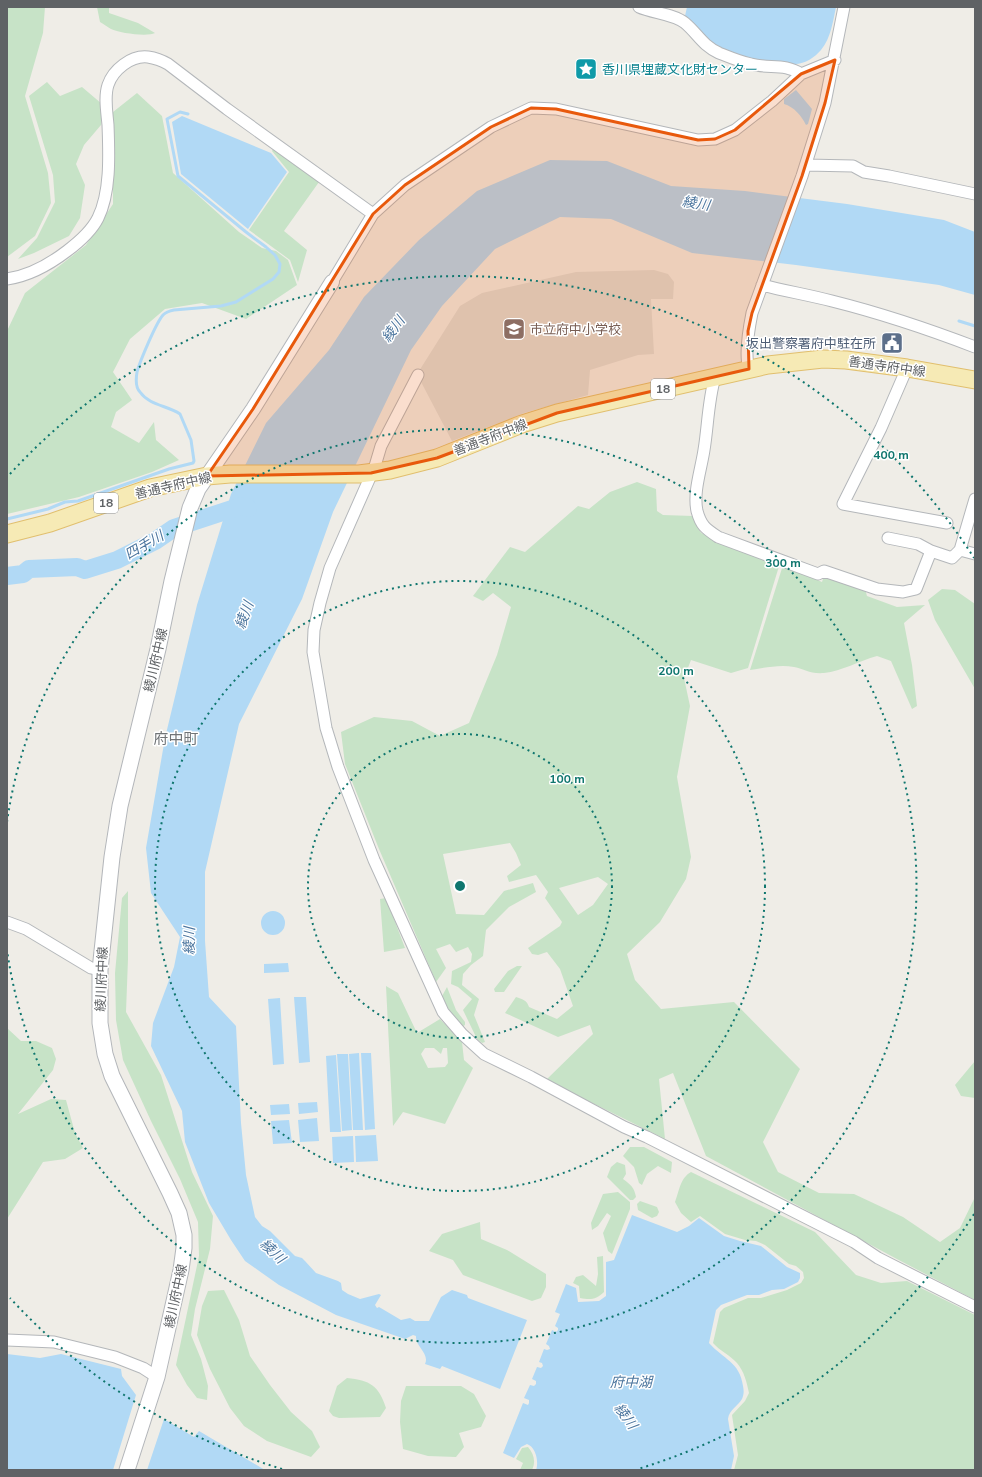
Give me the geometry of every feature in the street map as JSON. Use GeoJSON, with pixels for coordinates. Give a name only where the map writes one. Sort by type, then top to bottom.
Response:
{"type":"FeatureCollection","features":[{"type":"Feature","properties":{"kind":"main road","name":"善通寺府中線"},"geometry":{"type":"LineString","coordinates":[[7,534],[50,523],[150,488],[207,476],[230,474],[365,474],[390,470],[437,458],[522,424],[557,413],[768,365],[822,359],[854,360],[975,380]]}},
{"type":"Feature","properties":{"kind":"main road","name":"綾川府中線"},"geometry":{"type":"LineString","coordinates":[[127,1470],[157,1377],[181,1270],[184,1235],[179,1213],[170,1192],[112,1076],[104,1054],[100,1023],[100,970],[111,865],[120,806],[153,671],[187,518],[198,489],[207,476]]}},
{"type":"Feature","properties":{"kind":"street"},"geometry":{"type":"LineString","coordinates":[[639,7],[648,11],[676,18],[684,22],[702,42],[719,53],[751,64],[792,68],[802,74]]}},
{"type":"Feature","properties":{"kind":"street"},"geometry":{"type":"LineString","coordinates":[[749,369],[747,364],[748,331],[752,312],[806,165],[825,103],[835,60],[844,7]]}},
{"type":"Feature","properties":{"kind":"street"},"geometry":{"type":"LineString","coordinates":[[7,279],[30,273],[64,254],[83,239],[98,219],[104,204],[108,174],[108,86],[113,76],[121,67],[132,60],[146,56],[159,59],[168,64],[227,109],[373,214]]}},
{"type":"Feature","properties":{"kind":"street"},"geometry":{"type":"LineString","coordinates":[[207,476],[253,409],[373,214],[405,185],[491,127],[530,108],[556,109],[698,140],[715,139],[735,130],[772,101],[802,74],[835,60]]}},
{"type":"Feature","properties":{"kind":"street"},"geometry":{"type":"LineString","coordinates":[[806,165],[853,166],[864,172],[975,194]]}},
{"type":"Feature","properties":{"kind":"street"},"geometry":{"type":"LineString","coordinates":[[763,284],[860,308],[930,330],[975,347]]}},
{"type":"Feature","properties":{"kind":"street"},"geometry":{"type":"LineString","coordinates":[[907,368],[881,428],[843,504],[947,523]]}},
{"type":"Feature","properties":{"kind":"street"},"geometry":{"type":"LineString","coordinates":[[418,375],[382,446],[365,474],[330,568],[314,630],[314,652],[326,728],[341,773],[374,860],[443,1012],[462,1034],[484,1054],[624,1127],[654,1140],[854,1242],[878,1258],[975,1307]]}},
{"type":"Feature","properties":{"kind":"street"},"geometry":{"type":"LineString","coordinates":[[715,377],[711,390],[704,451],[696,495],[698,512],[704,528],[718,536],[818,574],[824,571],[877,588],[903,592],[916,589],[931,551]]}},
{"type":"Feature","properties":{"kind":"street"},"geometry":{"type":"LineString","coordinates":[[888,538],[918,544],[931,551],[952,558],[960,550],[975,499]]}},
{"type":"Feature","properties":{"kind":"street"},"geometry":{"type":"LineString","coordinates":[[960,550],[975,554]]}},
{"type":"Feature","properties":{"kind":"street"},"geometry":{"type":"LineString","coordinates":[[7,922],[26,929],[91,968],[100,970]]}},
{"type":"Feature","properties":{"kind":"street"},"geometry":{"type":"LineString","coordinates":[[7,1340],[54,1342],[115,1357],[143,1368],[157,1377]]}},
{"type":"Feature","properties":{"kind":"highlighted area"},"geometry":{"type":"Polygon","coordinates":[[[835,60],[825,103],[802,176],[752,313],[748,331],[749,369],[557,413],[437,458],[371,473],[207,476],[253,409],[373,214],[405,185],[491,127],[531,108],[556,109],[698,140],[715,139],[735,130],[801,74],[835,60]]]}},
{"type":"Feature","properties":{"kind":"shaded area"},"geometry":{"type":"Polygon","coordinates":[[[654,270],[668,274],[674,282],[673,299],[651,299],[654,354],[638,355],[590,370],[588,395],[524,413],[452,441],[420,380],[419,371],[460,306],[482,293],[576,272],[654,270]]]}},
{"type":"Feature","properties":{"kind":"green space"},"geometry":{"type":"Polygon","coordinates":[[[7,7],[45,7],[43,33],[25,96],[48,173],[51,203],[35,236],[7,257],[7,7]]]}},
{"type":"Feature","properties":{"kind":"green space"},"geometry":{"type":"Polygon","coordinates":[[[97,7],[109,7],[109,13],[138,23],[155,33],[146,35],[133,34],[111,29],[100,22],[97,7]]]}},
{"type":"Feature","properties":{"kind":"green space"},"geometry":{"type":"Polygon","coordinates":[[[47,82],[60,96],[82,87],[102,104],[101,125],[84,145],[76,164],[85,185],[80,218],[69,236],[18,259],[37,238],[55,202],[53,175],[29,96],[47,82]]]}},
{"type":"Feature","properties":{"kind":"green space"},"geometry":{"type":"Polygon","coordinates":[[[137,93],[162,116],[173,173],[239,232],[262,248],[276,251],[288,260],[297,285],[246,319],[202,303],[165,309],[130,339],[113,372],[132,400],[116,412],[111,427],[139,443],[154,422],[156,440],[179,460],[152,472],[79,497],[7,514],[7,331],[25,293],[86,245],[113,204],[113,112],[137,93]]]}},
{"type":"Feature","properties":{"kind":"green space"},"geometry":{"type":"Polygon","coordinates":[[[273,149],[319,182],[284,231],[307,250],[298,282],[290,260],[249,230],[289,172],[272,151],[273,149]]]}},
{"type":"Feature","properties":{"kind":"green space"},"geometry":{"type":"Polygon","coordinates":[[[637,482],[656,489],[657,511],[663,515],[693,516],[701,533],[780,563],[748,668],[731,673],[691,660],[684,678],[690,706],[677,777],[691,857],[686,879],[660,922],[627,954],[635,980],[661,1009],[734,1002],[800,1069],[763,1142],[778,1172],[819,1193],[854,1194],[903,1217],[940,1242],[960,1228],[975,1197],[975,1300],[706,1156],[673,1073],[659,1079],[665,1139],[546,1080],[593,1034],[590,1025],[558,1037],[505,1013],[516,997],[526,1001],[529,1007],[557,1019],[573,1006],[560,969],[547,952],[538,955],[532,954],[528,948],[560,926],[562,922],[545,898],[548,892],[536,875],[509,882],[507,876],[521,865],[510,843],[443,854],[456,914],[484,915],[504,891],[533,883],[536,892],[509,907],[486,930],[483,956],[471,965],[463,974],[462,985],[479,999],[474,1015],[485,1042],[482,1043],[477,1039],[463,1010],[472,999],[458,987],[451,984],[452,971],[471,962],[472,954],[468,947],[456,952],[450,944],[436,949],[446,968],[436,982],[379,849],[345,764],[341,732],[374,717],[412,721],[440,736],[469,723],[497,655],[511,607],[493,593],[483,601],[473,596],[510,547],[525,552],[578,506],[589,509],[610,492],[637,482]],[[598,877],[559,888],[578,915],[593,905],[608,884],[598,877]]]}},
{"type":"Feature","properties":{"kind":"green space"},"geometry":{"type":"Polygon","coordinates":[[[783,565],[822,582],[824,576],[865,589],[867,596],[897,607],[925,605],[904,623],[912,665],[917,706],[912,709],[891,661],[877,656],[824,673],[815,673],[794,667],[783,666],[750,670],[783,565]]]}},
{"type":"Feature","properties":{"kind":"green space"},"geometry":{"type":"Polygon","coordinates":[[[942,589],[955,590],[975,604],[975,689],[935,620],[928,600],[942,589]]]}},
{"type":"Feature","properties":{"kind":"green space"},"geometry":{"type":"Polygon","coordinates":[[[128,891],[126,1012],[161,1075],[192,1172],[213,1216],[210,1249],[195,1309],[191,1335],[201,1359],[208,1386],[207,1400],[197,1398],[187,1385],[176,1365],[199,1256],[198,1222],[180,1179],[123,1060],[116,1020],[115,973],[122,898],[128,891]]]}},
{"type":"Feature","properties":{"kind":"green space"},"geometry":{"type":"Polygon","coordinates":[[[386,898],[405,948],[384,952],[380,899],[386,898]]]}},
{"type":"Feature","properties":{"kind":"green space"},"geometry":{"type":"Polygon","coordinates":[[[517,966],[522,966],[504,992],[495,992],[494,989],[508,971],[517,966]]]}},
{"type":"Feature","properties":{"kind":"green space"},"geometry":{"type":"Polygon","coordinates":[[[386,986],[398,993],[417,1033],[440,1019],[462,1042],[464,1060],[473,1068],[445,1124],[403,1112],[393,1126],[386,986]],[[425,1048],[421,1054],[428,1068],[445,1067],[448,1063],[447,1048],[443,1048],[441,1054],[434,1048],[425,1048]]]}},
{"type":"Feature","properties":{"kind":"green space"},"geometry":{"type":"Polygon","coordinates":[[[447,987],[456,1010],[465,1022],[465,1025],[462,1027],[441,998],[447,987]]]}},
{"type":"Feature","properties":{"kind":"green space"},"geometry":{"type":"Polygon","coordinates":[[[7,1028],[21,1041],[36,1041],[52,1048],[56,1059],[53,1070],[18,1114],[51,1099],[66,1100],[75,1133],[83,1148],[65,1159],[43,1162],[7,1219],[7,1028]]]}},
{"type":"Feature","properties":{"kind":"green space"},"geometry":{"type":"Polygon","coordinates":[[[975,1061],[975,1098],[961,1096],[955,1085],[975,1061]]]}},
{"type":"Feature","properties":{"kind":"green space"},"geometry":{"type":"Polygon","coordinates":[[[630,1147],[644,1147],[672,1162],[671,1173],[658,1166],[647,1174],[642,1185],[639,1183],[634,1167],[623,1156],[630,1147]]]}},
{"type":"Feature","properties":{"kind":"green space"},"geometry":{"type":"Polygon","coordinates":[[[617,1162],[625,1165],[626,1174],[623,1179],[633,1188],[636,1197],[633,1200],[630,1200],[607,1177],[611,1167],[617,1162]]]}},
{"type":"Feature","properties":{"kind":"green space"},"geometry":{"type":"Polygon","coordinates":[[[691,1172],[815,1232],[856,1275],[881,1283],[907,1281],[975,1315],[975,1470],[734,1470],[738,1455],[732,1415],[745,1401],[749,1393],[742,1370],[734,1360],[713,1343],[720,1312],[724,1308],[748,1298],[761,1298],[787,1290],[801,1283],[804,1278],[803,1272],[796,1266],[789,1264],[765,1245],[756,1241],[745,1240],[725,1234],[700,1216],[691,1222],[681,1213],[675,1202],[682,1181],[691,1172]]]}},
{"type":"Feature","properties":{"kind":"green space"},"geometry":{"type":"Polygon","coordinates":[[[618,1192],[630,1202],[630,1209],[612,1254],[608,1251],[603,1233],[611,1216],[607,1213],[598,1226],[592,1230],[591,1223],[603,1194],[618,1192]]]}},
{"type":"Feature","properties":{"kind":"green space"},"geometry":{"type":"Polygon","coordinates":[[[640,1201],[657,1207],[659,1212],[657,1216],[652,1218],[638,1210],[637,1204],[640,1201]]]}},
{"type":"Feature","properties":{"kind":"green space"},"geometry":{"type":"Polygon","coordinates":[[[480,1222],[481,1239],[507,1250],[546,1274],[546,1287],[541,1298],[532,1301],[463,1275],[453,1260],[429,1251],[442,1234],[480,1222]]]}},
{"type":"Feature","properties":{"kind":"green space"},"geometry":{"type":"Polygon","coordinates":[[[603,1256],[604,1292],[593,1299],[580,1298],[579,1286],[573,1283],[576,1277],[583,1275],[596,1286],[598,1274],[597,1257],[603,1256]]]}},
{"type":"Feature","properties":{"kind":"green space"},"geometry":{"type":"Polygon","coordinates":[[[224,1290],[239,1320],[250,1356],[291,1412],[312,1431],[320,1447],[311,1457],[267,1441],[244,1426],[230,1408],[210,1369],[197,1335],[202,1306],[208,1291],[224,1290]]]}},
{"type":"Feature","properties":{"kind":"green space"},"geometry":{"type":"Polygon","coordinates":[[[347,1378],[362,1380],[377,1389],[386,1408],[380,1417],[339,1418],[333,1416],[329,1411],[337,1386],[347,1378]]]}},
{"type":"Feature","properties":{"kind":"green space"},"geometry":{"type":"Polygon","coordinates":[[[406,1386],[461,1386],[474,1394],[486,1416],[481,1427],[459,1433],[464,1447],[456,1457],[428,1456],[403,1449],[400,1422],[401,1401],[406,1386]]]}},
{"type":"Feature","properties":{"kind":"green space"},"geometry":{"type":"Polygon","coordinates":[[[528,1447],[534,1458],[532,1470],[520,1470],[523,1463],[516,1459],[522,1448],[528,1447]]]}},
{"type":"Feature","properties":{"kind":"water"},"geometry":{"type":"Polygon","coordinates":[[[687,7],[836,7],[833,24],[827,40],[821,50],[813,58],[799,64],[790,64],[752,60],[736,56],[720,49],[706,38],[685,16],[687,7]]]}},
{"type":"Feature","properties":{"kind":"water"},"geometry":{"type":"Polygon","coordinates":[[[796,90],[812,109],[808,124],[806,125],[797,112],[784,104],[784,99],[796,90]]]}},
{"type":"Feature","properties":{"kind":"water"},"geometry":{"type":"Polygon","coordinates":[[[182,116],[271,153],[287,172],[248,229],[181,174],[172,122],[182,116]]]}},
{"type":"Feature","properties":{"kind":"water","name":"綾川"},"geometry":{"type":"Polygon","coordinates":[[[550,160],[607,161],[671,186],[745,191],[847,204],[944,220],[975,232],[975,295],[939,285],[796,265],[692,253],[611,219],[560,217],[495,249],[442,306],[411,350],[333,512],[302,599],[239,724],[205,872],[205,941],[209,997],[236,1026],[241,1123],[246,1175],[255,1217],[262,1226],[270,1231],[295,1256],[302,1258],[316,1273],[338,1281],[341,1283],[342,1290],[360,1299],[379,1294],[381,1295],[375,1305],[377,1308],[379,1307],[401,1320],[410,1318],[415,1321],[429,1321],[441,1297],[452,1290],[467,1295],[468,1298],[527,1320],[500,1389],[442,1366],[440,1369],[425,1364],[426,1357],[416,1340],[416,1336],[413,1335],[405,1339],[336,1315],[279,1285],[245,1261],[231,1240],[209,1203],[185,1142],[182,1111],[151,1046],[153,1023],[174,967],[180,937],[151,893],[146,848],[165,738],[197,605],[231,494],[266,423],[329,350],[364,297],[419,240],[477,191],[550,160]]]}},
{"type":"Feature","properties":{"kind":"water"},"geometry":{"type":"Polygon","coordinates":[[[273,911],[282,914],[285,923],[282,932],[273,935],[264,932],[261,923],[264,914],[273,911]]]}},
{"type":"Feature","properties":{"kind":"water"},"geometry":{"type":"Polygon","coordinates":[[[288,963],[289,972],[264,973],[264,964],[288,963]]]}},
{"type":"Feature","properties":{"kind":"water"},"geometry":{"type":"Polygon","coordinates":[[[294,997],[306,997],[310,1062],[299,1063],[294,997]]]}},
{"type":"Feature","properties":{"kind":"water"},"geometry":{"type":"Polygon","coordinates":[[[280,998],[284,1064],[273,1065],[268,999],[280,998]]]}},
{"type":"Feature","properties":{"kind":"water"},"geometry":{"type":"Polygon","coordinates":[[[359,1053],[363,1130],[353,1130],[349,1054],[359,1053]]]}},
{"type":"Feature","properties":{"kind":"water"},"geometry":{"type":"Polygon","coordinates":[[[361,1053],[371,1053],[375,1129],[365,1130],[361,1053]]]}},
{"type":"Feature","properties":{"kind":"water"},"geometry":{"type":"Polygon","coordinates":[[[337,1054],[348,1054],[352,1130],[342,1131],[337,1054]]]}},
{"type":"Feature","properties":{"kind":"water"},"geometry":{"type":"Polygon","coordinates":[[[336,1055],[341,1132],[330,1132],[326,1056],[336,1055]]]}},
{"type":"Feature","properties":{"kind":"water"},"geometry":{"type":"Polygon","coordinates":[[[317,1102],[318,1112],[299,1114],[298,1103],[317,1102]]]}},
{"type":"Feature","properties":{"kind":"water"},"geometry":{"type":"Polygon","coordinates":[[[289,1104],[290,1114],[271,1115],[270,1105],[289,1104]]]}},
{"type":"Feature","properties":{"kind":"water"},"geometry":{"type":"Polygon","coordinates":[[[317,1118],[319,1141],[300,1142],[298,1120],[317,1118]]]}},
{"type":"Feature","properties":{"kind":"water"},"geometry":{"type":"Polygon","coordinates":[[[289,1120],[292,1143],[273,1144],[271,1121],[289,1120]]]}},
{"type":"Feature","properties":{"kind":"water"},"geometry":{"type":"Polygon","coordinates":[[[376,1135],[378,1161],[356,1162],[355,1136],[376,1135]]]}},
{"type":"Feature","properties":{"kind":"water"},"geometry":{"type":"Polygon","coordinates":[[[353,1136],[354,1162],[333,1163],[332,1137],[353,1136]]]}},
{"type":"Feature","properties":{"kind":"water","name":"府中湖"},"geometry":{"type":"Polygon","coordinates":[[[632,1215],[677,1232],[689,1226],[699,1218],[724,1236],[761,1246],[787,1267],[800,1273],[798,1282],[784,1289],[772,1290],[759,1295],[747,1295],[721,1305],[716,1310],[709,1343],[735,1366],[741,1378],[744,1389],[742,1399],[730,1413],[728,1419],[734,1456],[731,1470],[536,1470],[537,1463],[535,1451],[527,1444],[521,1447],[514,1458],[503,1453],[523,1403],[528,1405],[529,1403],[529,1400],[524,1398],[530,1385],[534,1386],[536,1384],[536,1381],[532,1379],[537,1367],[541,1368],[543,1366],[542,1363],[539,1362],[544,1349],[550,1349],[546,1344],[552,1330],[556,1332],[558,1330],[555,1326],[560,1314],[555,1312],[566,1284],[576,1288],[578,1302],[599,1301],[606,1296],[606,1262],[614,1260],[632,1215]]]}},
{"type":"Feature","properties":{"kind":"water"},"geometry":{"type":"Polygon","coordinates":[[[7,1354],[40,1358],[61,1354],[121,1369],[122,1376],[136,1395],[113,1470],[7,1470],[7,1354]]]}},
{"type":"Feature","properties":{"kind":"water"},"geometry":{"type":"Polygon","coordinates":[[[164,1419],[194,1437],[199,1431],[265,1470],[147,1470],[164,1419]]]}},
{"type":"Feature","properties":{"kind":"waterway"},"geometry":{"type":"LineString","coordinates":[[7,519],[48,509],[65,502],[78,501],[169,469],[193,463],[191,440],[180,414],[144,397],[137,388],[137,372],[148,342],[160,319],[166,312],[221,306],[236,302],[273,279],[279,272],[280,264],[275,255],[178,176],[167,119],[180,112],[188,114]]}},
{"type":"Feature","properties":{"kind":"waterway"},"geometry":{"type":"LineString","coordinates":[[959,321],[975,326]]}},
{"type":"Feature","properties":{"kind":"waterway","name":"四手川"},"geometry":{"type":"LineString","coordinates":[[7,576],[23,574],[29,569],[77,567],[85,570],[117,560],[155,541],[174,528],[241,506],[248,508]]}},
{"type":"Feature","properties":{"kind":"place","name":"香川県埋蔵文化財センター"},"geometry":{"type":"Point","coordinates":[586,69]}},
{"type":"Feature","properties":{"kind":"place","name":"市立府中小学校"},"geometry":{"type":"Point","coordinates":[514,329]}},
{"type":"Feature","properties":{"kind":"place","name":"坂出警察署府中駐在所"},"geometry":{"type":"Point","coordinates":[892,343]}},
{"type":"Feature","properties":{"kind":"district","name":"府中町"},"geometry":{"type":"Point","coordinates":[176,739]}}]}
